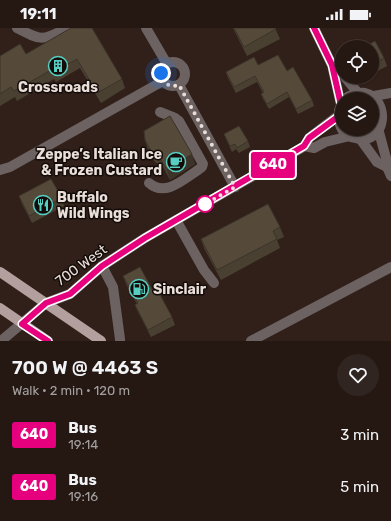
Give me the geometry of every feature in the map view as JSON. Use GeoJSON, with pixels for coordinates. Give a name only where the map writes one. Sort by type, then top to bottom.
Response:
{"type":"FeatureCollection","features":[{"type":"Feature","properties":{"kind":"main road"},"geometry":{"type":"LineString","coordinates":[[0,272],[101,341]]}},
{"type":"Feature","properties":{"kind":"main road"},"geometry":{"type":"LineString","coordinates":[[0,308],[48,341]]}},
{"type":"Feature","properties":{"kind":"street"},"geometry":{"type":"LineString","coordinates":[[17,28],[42,38],[52,37],[66,28]]}},
{"type":"Feature","properties":{"kind":"street"},"geometry":{"type":"LineString","coordinates":[[146,28],[167,64]]}},
{"type":"Feature","properties":{"kind":"street"},"geometry":{"type":"LineString","coordinates":[[314,28],[332,65],[339,92]]}},
{"type":"Feature","properties":{"kind":"street"},"geometry":{"type":"LineString","coordinates":[[176,62],[185,70],[185,79],[179,85],[173,87],[169,86],[163,81],[161,73],[162,69],[167,64],[176,62]]}},
{"type":"Feature","properties":{"kind":"street"},"geometry":{"type":"LineString","coordinates":[[0,170],[10,167],[163,81]]}},
{"type":"Feature","properties":{"kind":"street"},"geometry":{"type":"LineString","coordinates":[[351,84],[357,92]]}},
{"type":"Feature","properties":{"kind":"street"},"geometry":{"type":"LineString","coordinates":[[179,85],[235,187]]}},
{"type":"Feature","properties":{"kind":"street"},"geometry":{"type":"LineString","coordinates":[[379,95],[391,93]]}},
{"type":"Feature","properties":{"kind":"street"},"geometry":{"type":"LineString","coordinates":[[379,101],[388,113],[379,132],[389,171]]}},
{"type":"Feature","properties":{"kind":"street"},"geometry":{"type":"LineString","coordinates":[[149,183],[157,188],[167,189],[198,170],[203,164],[179,121],[160,112]]}},
{"type":"Feature","properties":{"kind":"street"},"geometry":{"type":"LineString","coordinates":[[335,113],[309,138],[304,146],[314,148],[324,142],[350,136],[361,140],[373,136]]}},
{"type":"Feature","properties":{"kind":"street"},"geometry":{"type":"LineString","coordinates":[[361,140],[377,162],[389,171]]}},
{"type":"Feature","properties":{"kind":"street","name":"700 West"},"geometry":{"type":"LineString","coordinates":[[1,341],[46,303],[70,294],[102,266],[141,240],[304,146]]}},
{"type":"Feature","properties":{"kind":"street"},"geometry":{"type":"LineString","coordinates":[[176,220],[204,270],[214,283]]}},
{"type":"Feature","properties":{"kind":"street"},"geometry":{"type":"LineString","coordinates":[[102,266],[113,287],[120,341]]}},
{"type":"Feature","properties":{"kind":"street"},"geometry":{"type":"LineString","coordinates":[[251,341],[391,268]]}},
{"type":"Feature","properties":{"kind":"building","name":"Crossroads"},"geometry":{"type":"Polygon","coordinates":[[[71,28],[92,28],[122,79],[97,93],[77,59],[52,73],[51,70],[14,91],[11,87],[0,94],[0,56],[20,44],[26,54],[71,28]]]}},
{"type":"Feature","properties":{"kind":"building"},"geometry":{"type":"Polygon","coordinates":[[[234,28],[275,28],[276,29],[244,47],[234,28]]]}},
{"type":"Feature","properties":{"kind":"building"},"geometry":{"type":"Polygon","coordinates":[[[379,49],[384,58],[379,61],[379,49]]]}},
{"type":"Feature","properties":{"kind":"building"},"geometry":{"type":"Polygon","coordinates":[[[278,55],[287,71],[293,67],[312,100],[296,109],[287,92],[267,104],[261,94],[264,92],[255,76],[234,87],[226,72],[254,57],[258,65],[278,55]]]}},
{"type":"Feature","properties":{"kind":"building"},"geometry":{"type":"Polygon","coordinates":[[[170,116],[192,154],[167,170],[159,157],[152,153],[145,140],[144,131],[170,116]]]}},
{"type":"Feature","properties":{"kind":"building"},"geometry":{"type":"Polygon","coordinates":[[[239,126],[248,141],[237,148],[235,144],[230,146],[224,134],[239,126]]]}},
{"type":"Feature","properties":{"kind":"building"},"geometry":{"type":"Polygon","coordinates":[[[51,179],[62,198],[29,216],[19,196],[51,179]]]}},
{"type":"Feature","properties":{"kind":"building"},"geometry":{"type":"Polygon","coordinates":[[[268,204],[280,227],[273,231],[277,239],[217,270],[201,239],[268,204]]]}},
{"type":"Feature","properties":{"kind":"building"},"geometry":{"type":"Polygon","coordinates":[[[140,267],[154,293],[158,291],[172,317],[148,330],[135,305],[138,303],[123,276],[140,267]]]}},
{"type":"Feature","properties":{"kind":"bus line","name":"640"},"geometry":{"type":"LineString","coordinates":[[48,341],[22,324],[46,303],[70,294],[102,266],[145,238],[304,146],[309,138],[339,116],[341,105],[332,65],[314,28]]}},
{"type":"Feature","properties":{"kind":"place","name":"Crossroads"},"geometry":{"type":"Point","coordinates":[58,66]}},
{"type":"Feature","properties":{"kind":"place","name":"Zeppe’s Italian Ice & Frozen Custard"},"geometry":{"type":"Point","coordinates":[176,162]}},
{"type":"Feature","properties":{"kind":"place","name":"Buffalo Wild Wings"},"geometry":{"type":"Point","coordinates":[43,205]}},
{"type":"Feature","properties":{"kind":"place","name":"Sinclair"},"geometry":{"type":"Point","coordinates":[139,289]}},
{"type":"Feature","properties":{"kind":"route"},"geometry":{"type":"LineString","coordinates":[[161,73],[163,81],[166,84],[173,87],[179,85],[235,187],[200,207],[205,204]]}}]}
